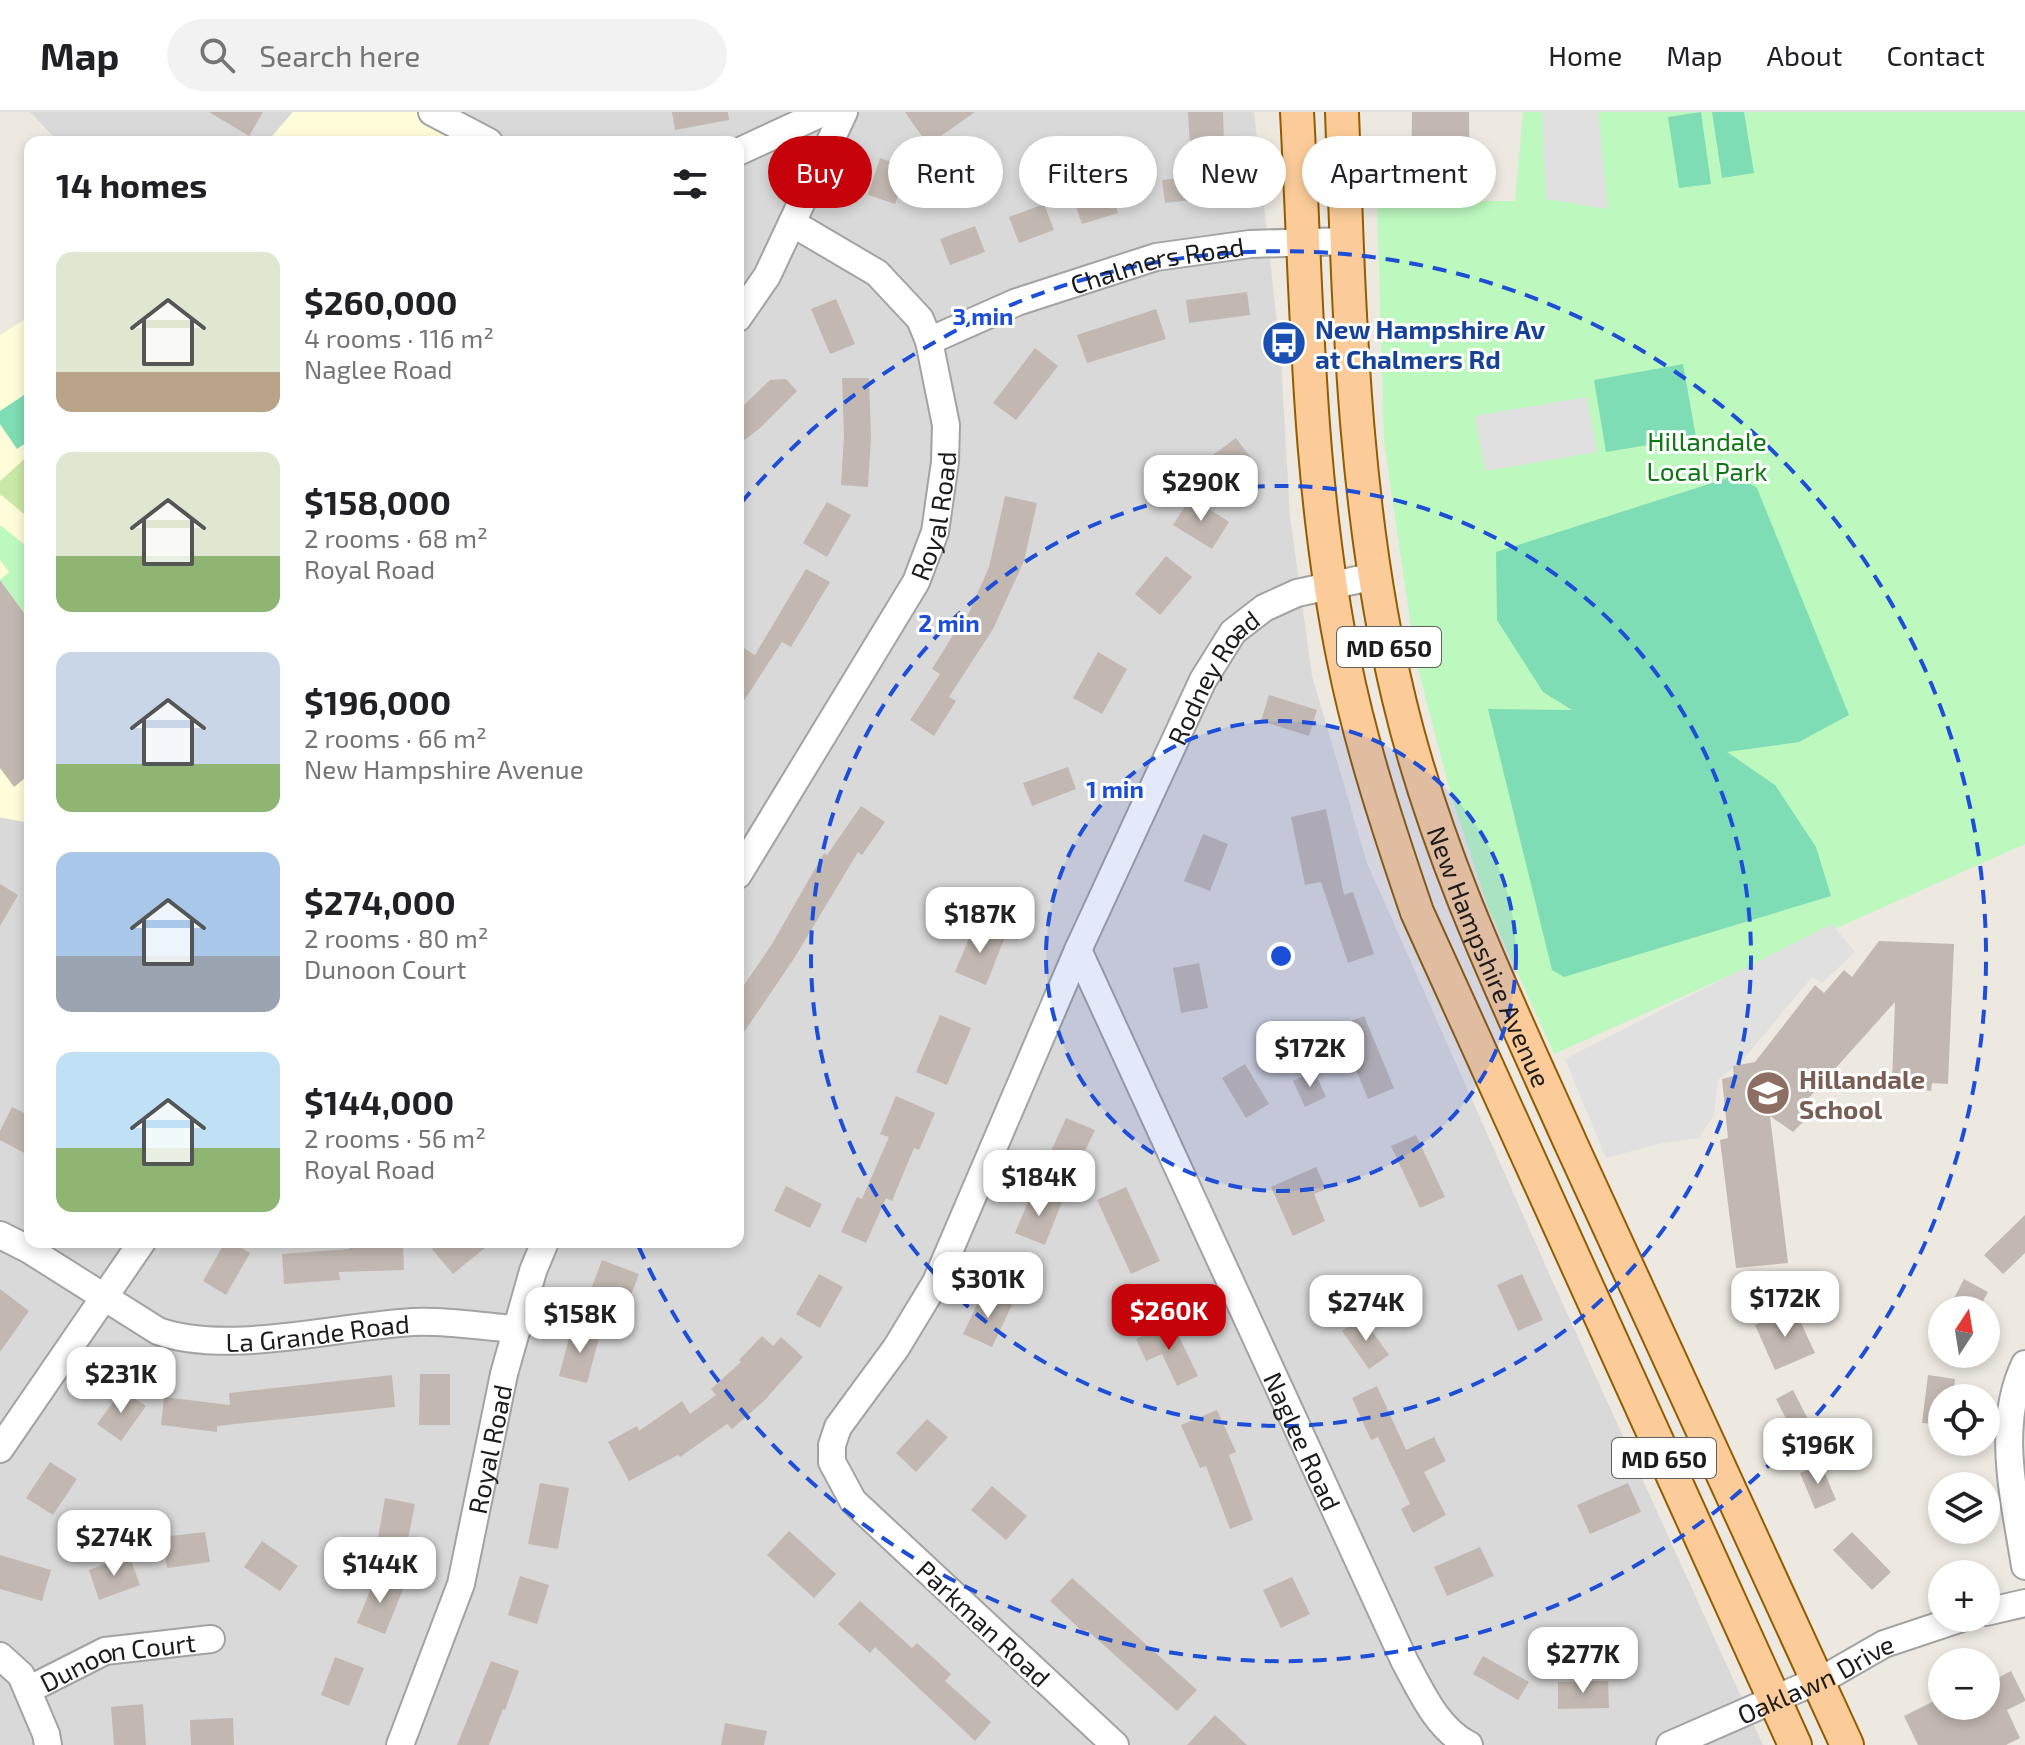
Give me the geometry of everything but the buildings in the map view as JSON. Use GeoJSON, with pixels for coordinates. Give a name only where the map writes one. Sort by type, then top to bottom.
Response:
{"type":"FeatureCollection","features":[{"type":"Feature","properties":{"kind":"main road","name":"New Hampshire Avenue"},"geometry":{"type":"LineString","coordinates":[[1297,112],[1317,465],[1331,585],[1344,662],[1393,841],[1417,912],[1795,1745]]}},
{"type":"Feature","properties":{"kind":"main road","name":"New Hampshire Avenue"},"geometry":{"type":"LineString","coordinates":[[1342,112],[1355,400],[1375,576],[1399,699],[1434,823],[1491,968],[1847,1745]]}},
{"type":"Feature","properties":{"kind":"street"},"geometry":{"type":"LineString","coordinates":[[432,112],[478,136]]}},
{"type":"Feature","properties":{"kind":"street"},"geometry":{"type":"LineString","coordinates":[[744,149],[824,112]]}},
{"type":"Feature","properties":{"kind":"street"},"geometry":{"type":"LineString","coordinates":[[744,309],[767,276],[844,112]]}},
{"type":"Feature","properties":{"kind":"street","name":"Royal Road"},"geometry":{"type":"LineString","coordinates":[[744,865],[916,582],[935,532],[945,462],[946,425],[929,341],[920,319],[877,273],[792,223]]}},
{"type":"Feature","properties":{"kind":"street","name":"Chalmers Road"},"geometry":{"type":"LineString","coordinates":[[929,341],[1017,302],[1156,257],[1250,244],[1347,241]]}},
{"type":"Feature","properties":{"kind":"street","name":"Rodney Road"},"geometry":{"type":"LineString","coordinates":[[853,1501],[832,1462],[832,1445],[838,1427],[896,1348],[936,1282],[1078,950],[1203,680],[1233,632],[1264,608],[1297,593],[1375,576]]}},
{"type":"Feature","properties":{"kind":"street","name":"Naglee Road"},"geometry":{"type":"LineString","coordinates":[[1078,950],[1405,1662],[1432,1711],[1461,1741],[1469,1745]]}},
{"type":"Feature","properties":{"kind":"street","name":"La Grande Road"},"geometry":{"type":"LineString","coordinates":[[0,1235],[24,1247]]}},
{"type":"Feature","properties":{"kind":"street","name":"La Grande Road"},"geometry":{"type":"LineString","coordinates":[[26,1248],[158,1331],[174,1337],[229,1341],[415,1322],[517,1329]]}},
{"type":"Feature","properties":{"kind":"street"},"geometry":{"type":"LineString","coordinates":[[0,1449],[138,1248]]}},
{"type":"Feature","properties":{"kind":"street","name":"Royal Road"},"geometry":{"type":"LineString","coordinates":[[400,1745],[461,1584],[504,1374],[543,1248]]}},
{"type":"Feature","properties":{"kind":"street"},"geometry":{"type":"LineString","coordinates":[[2025,1364],[2008,1438],[2025,1566]]}},
{"type":"Feature","properties":{"kind":"street","name":"Parkman Road"},"geometry":{"type":"LineString","coordinates":[[853,1501],[1115,1745]]}},
{"type":"Feature","properties":{"kind":"street"},"geometry":{"type":"LineString","coordinates":[[2000,1609],[2025,1603]]}},
{"type":"Feature","properties":{"kind":"street","name":"Oaklawn Drive"},"geometry":{"type":"LineString","coordinates":[[1670,1745],[1818,1681],[1884,1644],[1928,1629]]}},
{"type":"Feature","properties":{"kind":"street","name":"Dunoon Court"},"geometry":{"type":"LineString","coordinates":[[28,1690],[105,1651],[211,1639]]}},
{"type":"Feature","properties":{"kind":"street"},"geometry":{"type":"LineString","coordinates":[[0,1656],[21,1675],[48,1745]]}},
{"type":"Feature","properties":{"kind":"shaded area"},"geometry":{"type":"Polygon","coordinates":[[[30,112],[293,112],[272,136],[53,136],[30,112]]]}},
{"type":"Feature","properties":{"kind":"shaded area"},"geometry":{"type":"Polygon","coordinates":[[[293,112],[421,112],[470,136],[272,136],[293,112]]]}},
{"type":"Feature","properties":{"kind":"shaded area"},"geometry":{"type":"Polygon","coordinates":[[[421,112],[1254,112],[1257,136],[1173,136],[1173,208],[1264,208],[1281,361],[1290,516],[1312,676],[1367,863],[1763,1745],[0,1745],[0,818],[24,822],[24,1248],[744,1248],[744,136],[470,136],[421,112]]]}},
{"type":"Feature","properties":{"kind":"shaded area"},"geometry":{"type":"Polygon","coordinates":[[[1542,112],[1598,112],[1608,209],[1546,199],[1542,112]]]}},
{"type":"Feature","properties":{"kind":"shaded area"},"geometry":{"type":"Polygon","coordinates":[[[24,320],[24,822],[0,817],[0,335],[24,320]]]}},
{"type":"Feature","properties":{"kind":"shaded area"},"geometry":{"type":"Polygon","coordinates":[[[1587,397],[1597,452],[1485,471],[1475,416],[1587,397]]]}},
{"type":"Feature","properties":{"kind":"shaded area"},"geometry":{"type":"Polygon","coordinates":[[[1832,924],[1855,952],[1822,983],[1812,977],[1742,1061],[1718,1080],[1714,1115],[1699,1138],[1662,1143],[1606,1158],[1565,1059],[1832,924]]]}},
{"type":"Feature","properties":{"kind":"green space","name":"Hillandale Local Park"},"geometry":{"type":"Polygon","coordinates":[[[1523,112],[2025,112],[2025,844],[1554,1054],[1488,907],[1451,795],[1416,661],[1384,442],[1377,208],[1496,208],[1496,201],[1515,201],[1523,112]]]}},
{"type":"Feature","properties":{"kind":"green space"},"geometry":{"type":"Polygon","coordinates":[[[1701,112],[1711,184],[1679,188],[1668,117],[1701,112]]]}},
{"type":"Feature","properties":{"kind":"green space"},"geometry":{"type":"Polygon","coordinates":[[[1712,112],[1744,112],[1754,173],[1722,178],[1712,112]]]}},
{"type":"Feature","properties":{"kind":"green space"},"geometry":{"type":"Polygon","coordinates":[[[1683,364],[1696,437],[1606,452],[1594,380],[1683,364]]]}},
{"type":"Feature","properties":{"kind":"green space"},"geometry":{"type":"Polygon","coordinates":[[[24,395],[24,444],[17,449],[0,424],[0,411],[24,395]]]}},
{"type":"Feature","properties":{"kind":"green space"},"geometry":{"type":"Polygon","coordinates":[[[24,459],[24,514],[0,494],[0,481],[24,459]]]}},
{"type":"Feature","properties":{"kind":"green space"},"geometry":{"type":"Polygon","coordinates":[[[1737,475],[1757,488],[1849,715],[1799,742],[1727,752],[1775,785],[1816,847],[1831,896],[1564,977],[1552,970],[1488,709],[1572,710],[1543,692],[1497,620],[1496,552],[1737,475]]]}},
{"type":"Feature","properties":{"kind":"green space"},"geometry":{"type":"Polygon","coordinates":[[[0,525],[24,544],[24,613],[0,580],[9,572],[0,560],[0,525]]]}},
{"type":"Feature","properties":{"kind":"place","name":"New Hampshire Av at Chalmers Rd"},"geometry":{"type":"Point","coordinates":[1284,343]}},
{"type":"Feature","properties":{"kind":"place","name":"Hillandale School"},"geometry":{"type":"Point","coordinates":[1768,1093]}}]}
